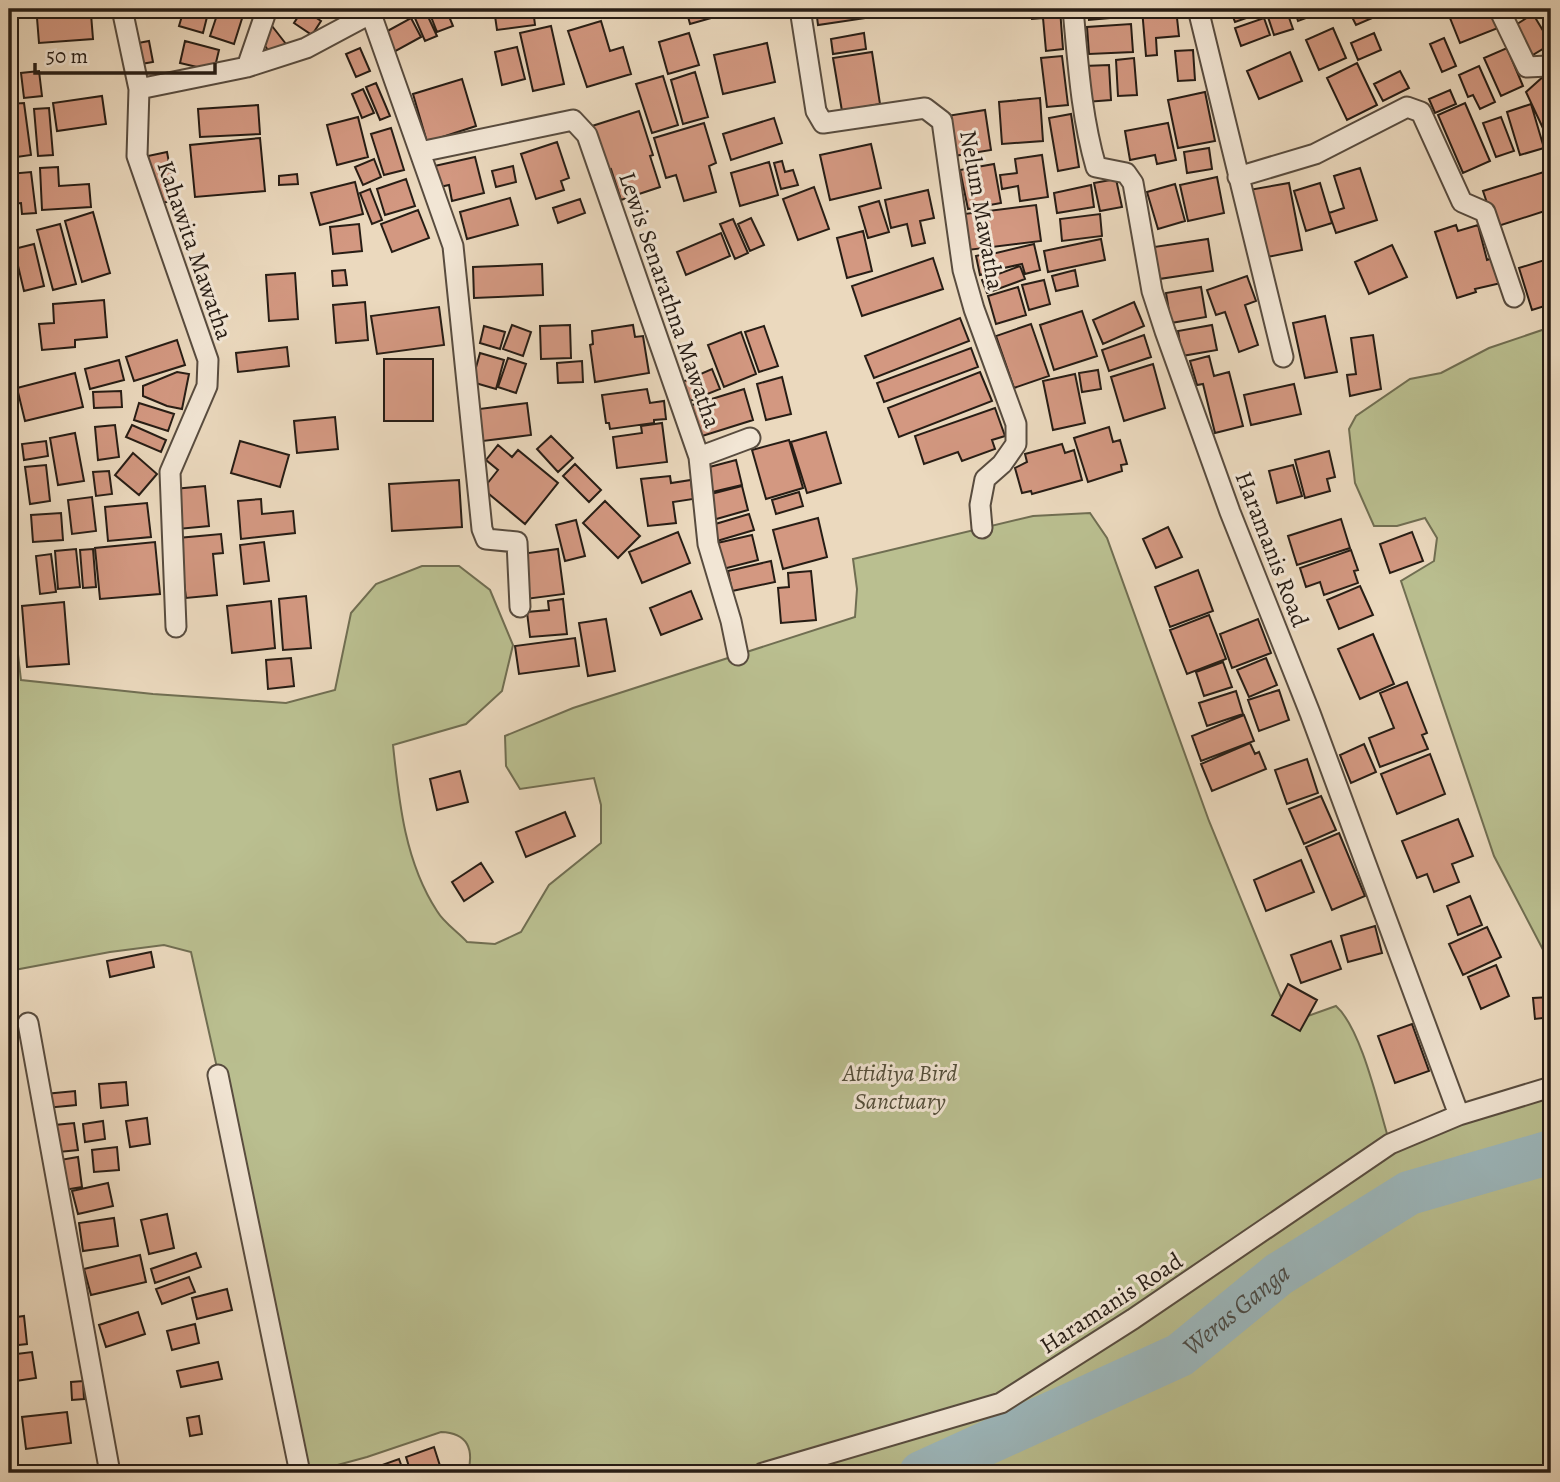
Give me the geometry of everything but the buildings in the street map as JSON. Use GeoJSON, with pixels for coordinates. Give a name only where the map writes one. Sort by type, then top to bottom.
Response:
{"type":"FeatureCollection","features":[{"type":"Feature","properties":{"kind":"street","name":"Kahawita Mawatha"},"geometry":{"type":"LineString","coordinates":[[122,9],[139,89],[137,156],[208,360],[207,386],[170,472],[176,627]]}},
{"type":"Feature","properties":{"kind":"street"},"geometry":{"type":"LineString","coordinates":[[247,67],[267,9]]}},
{"type":"Feature","properties":{"kind":"street","name":"Nelum Mawatha"},"geometry":{"type":"LineString","coordinates":[[800,9],[816,111],[823,123],[925,108],[942,121],[962,270],[1016,424],[1016,444],[1002,464],[985,479],[980,505],[982,528]]}},
{"type":"Feature","properties":{"kind":"street","name":"Haramanis Road"},"geometry":{"type":"LineString","coordinates":[[1073,9],[1080,93],[1096,167],[1126,173],[1133,183],[1152,291],[1165,331],[1230,512],[1310,713],[1459,1115]]}},
{"type":"Feature","properties":{"kind":"street"},"geometry":{"type":"LineString","coordinates":[[1198,9],[1283,357]]}},
{"type":"Feature","properties":{"kind":"street"},"geometry":{"type":"LineString","coordinates":[[1499,9],[1527,67],[1548,66],[1551,69]]}},
{"type":"Feature","properties":{"kind":"street"},"geometry":{"type":"LineString","coordinates":[[139,89],[247,67],[306,48],[375,11],[453,246],[482,529],[486,539],[517,542],[520,607]]}},
{"type":"Feature","properties":{"kind":"street"},"geometry":{"type":"LineString","coordinates":[[1238,177],[1315,154],[1407,107],[1421,112],[1462,202],[1485,212],[1514,297]]}},
{"type":"Feature","properties":{"kind":"street","name":"Lewis Senarathna Mawatha"},"geometry":{"type":"LineString","coordinates":[[420,152],[573,120],[587,135],[699,457],[708,544],[731,621],[738,655]]}},
{"type":"Feature","properties":{"kind":"street"},"geometry":{"type":"LineString","coordinates":[[699,457],[750,438]]}},
{"type":"Feature","properties":{"kind":"street"},"geometry":{"type":"LineString","coordinates":[[27,1023],[110,1473]]}},
{"type":"Feature","properties":{"kind":"street"},"geometry":{"type":"LineString","coordinates":[[219,1075],[300,1473]]}},
{"type":"Feature","properties":{"kind":"street","name":"Haramanis Road"},"geometry":{"type":"LineString","coordinates":[[763,1473],[1001,1403],[1133,1319],[1390,1144],[1459,1115],[1551,1087]]}},
{"type":"Feature","properties":{"kind":"green space"},"geometry":{"type":"Polygon","coordinates":[[[1551,327],[1551,965],[1494,856],[1401,581],[1434,561],[1437,538],[1425,518],[1397,526],[1374,526],[1355,483],[1349,429],[1356,416],[1410,379],[1441,373],[1489,348],[1551,327]]]}},
{"type":"Feature","properties":{"kind":"green space","name":"Attidiya Bird Sanctuary"},"geometry":{"type":"Polygon","coordinates":[[[1090,513],[1107,538],[1209,821],[1291,1022],[1336,1006],[1345,1017],[1362,1051],[1390,1144],[1551,1087],[1551,1473],[468,1473],[470,1457],[467,1444],[457,1435],[441,1432],[308,1473],[191,952],[164,945],[9,971],[9,617],[14,620],[21,680],[153,694],[286,703],[335,690],[351,613],[376,584],[422,566],[459,566],[490,590],[513,645],[502,691],[466,724],[393,745],[405,831],[426,892],[440,915],[467,942],[495,944],[521,932],[549,885],[601,843],[601,805],[594,778],[520,789],[506,766],[505,736],[573,708],[855,617],[857,589],[853,559],[1033,516],[1090,513]]]}},
{"type":"Feature","properties":{"kind":"waterway","name":"Weras Ganga"},"geometry":{"type":"LineString","coordinates":[[921,1473],[1180,1355],[1279,1274],[1409,1193],[1551,1152]]}}]}
